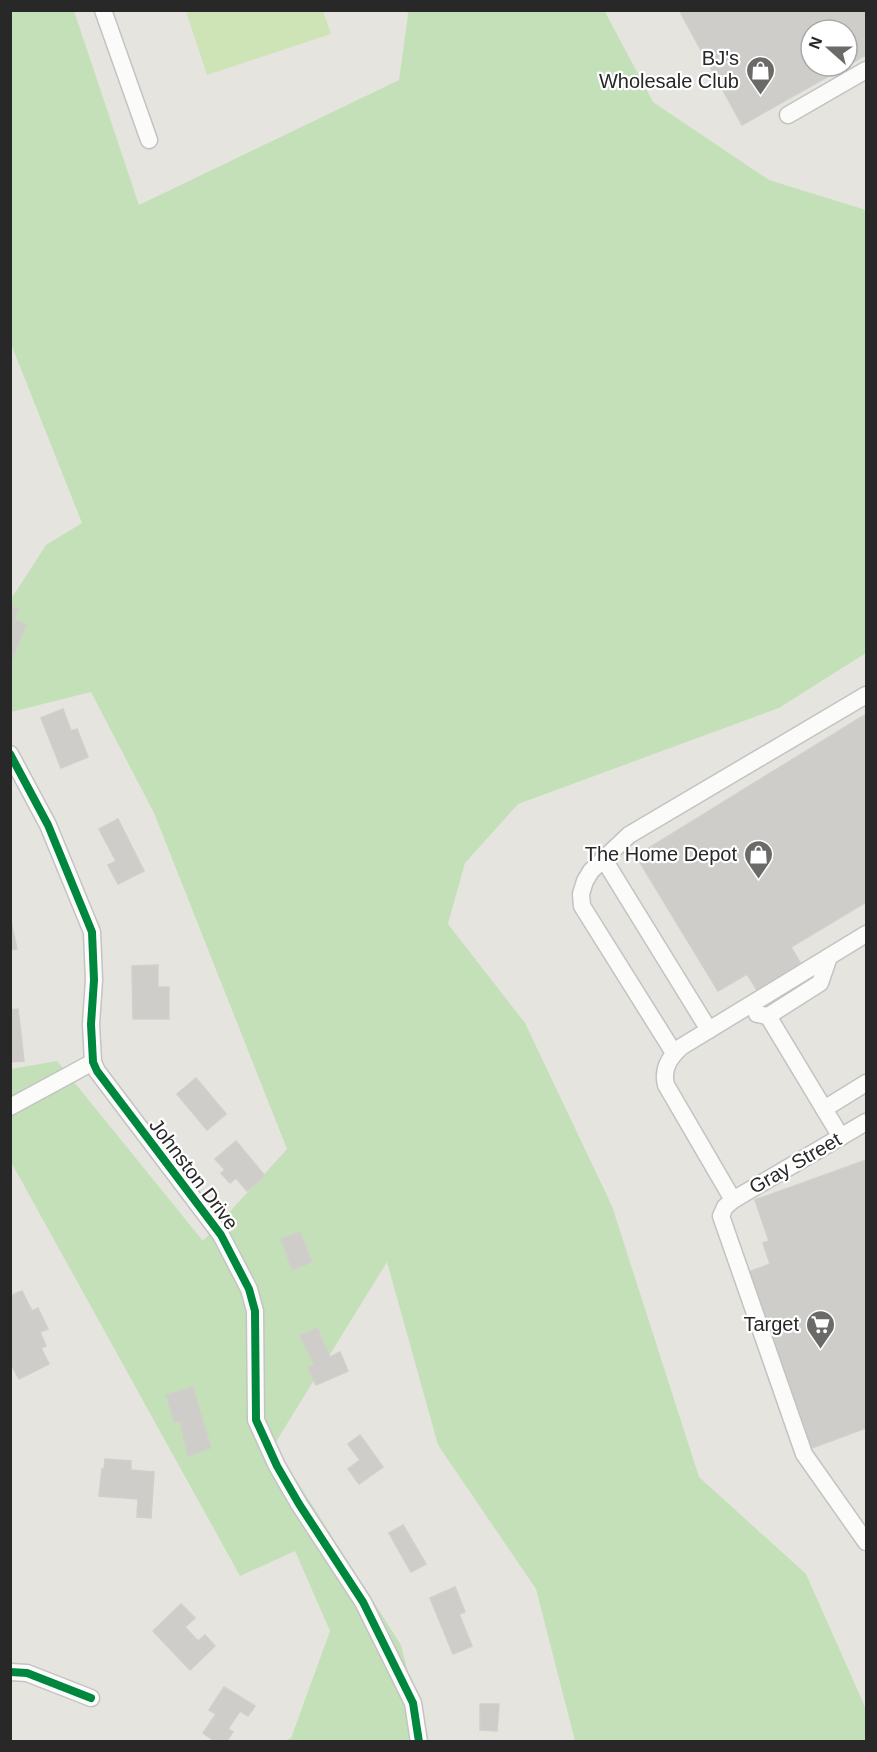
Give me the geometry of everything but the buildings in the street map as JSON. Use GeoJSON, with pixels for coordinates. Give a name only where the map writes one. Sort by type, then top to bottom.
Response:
{"type":"FeatureCollection","features":[{"type":"Feature","properties":{"kind":"street"},"geometry":{"type":"LineString","coordinates":[[103,10],[150,140]]}},
{"type":"Feature","properties":{"kind":"street"},"geometry":{"type":"LineString","coordinates":[[788,115],[867,70]]}},
{"type":"Feature","properties":{"kind":"street"},"geometry":{"type":"LineString","coordinates":[[674,1053],[582,906],[581,894],[585,880],[603,858],[629,835],[867,695]]}},
{"type":"Feature","properties":{"kind":"street","name":"Johnston Drive"},"geometry":{"type":"LineString","coordinates":[[10,754],[48,825],[92,932],[93,1062],[110,1091],[221,1235],[249,1289],[255,1311],[256,1420],[277,1466],[299,1504],[363,1602],[413,1703],[419,1742]]}},
{"type":"Feature","properties":{"kind":"street"},"geometry":{"type":"LineString","coordinates":[[603,858],[709,1030]]}},
{"type":"Feature","properties":{"kind":"street"},"geometry":{"type":"LineString","coordinates":[[867,934],[674,1053],[665,1070],[666,1085],[729,1203],[721,1216],[722,1226],[804,1454],[867,1542]]}},
{"type":"Feature","properties":{"kind":"street"},"geometry":{"type":"LineString","coordinates":[[738,1012],[768,1016],[820,982],[829,957]]}},
{"type":"Feature","properties":{"kind":"street"},"geometry":{"type":"LineString","coordinates":[[768,1016],[841,1137]]}},
{"type":"Feature","properties":{"kind":"street"},"geometry":{"type":"LineString","coordinates":[[10,1107],[93,1062]]}},
{"type":"Feature","properties":{"kind":"street"},"geometry":{"type":"LineString","coordinates":[[824,1109],[867,1083]]}},
{"type":"Feature","properties":{"kind":"street","name":"Gray Street"},"geometry":{"type":"LineString","coordinates":[[729,1203],[867,1122]]}},
{"type":"Feature","properties":{"kind":"street"},"geometry":{"type":"LineString","coordinates":[[10,1672],[27,1673],[91,1698]]}},
{"type":"Feature","properties":{"kind":"green space"},"geometry":{"type":"Polygon","coordinates":[[[604,10],[653,102],[769,180],[866,210],[866,653],[779,708],[518,804],[465,863],[448,924],[525,1023],[612,1206],[699,1477],[806,1574],[866,1709],[866,1741],[575,1741],[536,1589],[438,1445],[387,1262],[274,1445],[401,1645],[425,1741],[284,1741],[291,1738],[330,1631],[295,1551],[240,1576],[11,1162],[11,1069],[57,1061],[203,1241],[287,1149],[154,813],[91,692],[11,712],[11,599],[46,545],[82,523],[11,344],[11,11],[74,11],[139,205],[399,80],[407,11],[604,10]]]}},
{"type":"Feature","properties":{"kind":"green space"},"geometry":{"type":"Polygon","coordinates":[[[186,11],[323,11],[331,34],[207,75],[186,11]]]}},
{"type":"Feature","properties":{"kind":"cycle path"},"geometry":{"type":"LineString","coordinates":[[10,754],[48,825],[92,932],[93,1062],[97,1071],[221,1235],[249,1289],[255,1311],[256,1420],[277,1466],[299,1504],[363,1602],[413,1703],[419,1742]]}},
{"type":"Feature","properties":{"kind":"cycle path"},"geometry":{"type":"LineString","coordinates":[[10,1672],[27,1673],[91,1698]]}},
{"type":"Feature","properties":{"kind":"place","name":"BJ's Wholesale Club"},"geometry":{"type":"Point","coordinates":[760,96]}},
{"type":"Feature","properties":{"kind":"place","name":"The Home Depot"},"geometry":{"type":"Point","coordinates":[758,880]}},
{"type":"Feature","properties":{"kind":"place","name":"Target"},"geometry":{"type":"Point","coordinates":[820,1350]}}]}
